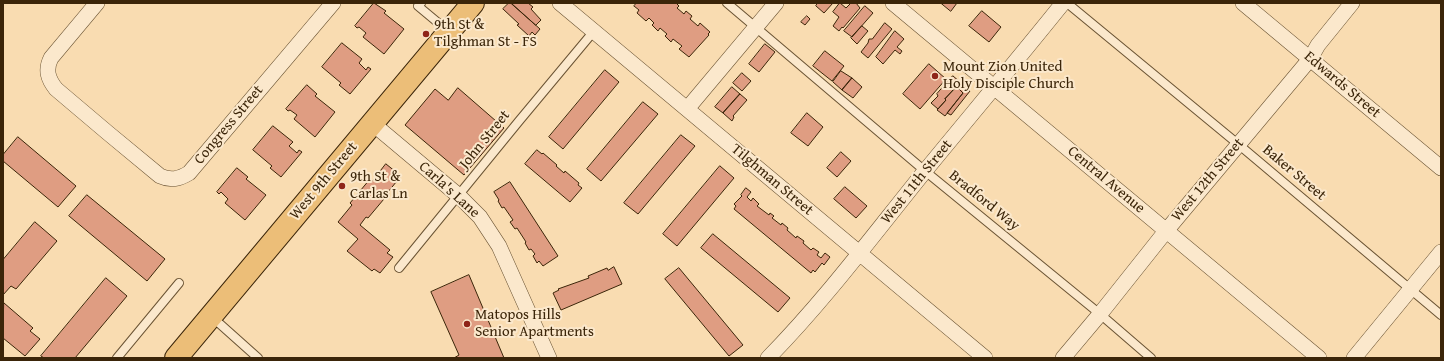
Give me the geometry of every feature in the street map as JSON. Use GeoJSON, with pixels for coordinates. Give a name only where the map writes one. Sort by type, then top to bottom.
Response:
{"type":"FeatureCollection","features":[{"type":"Feature","properties":{"kind":"main road","name":"West 9th Street"},"geometry":{"type":"LineString","coordinates":[[176,358],[473,3]]}},
{"type":"Feature","properties":{"kind":"street","name":"Congress Street"},"geometry":{"type":"LineString","coordinates":[[97,3],[47,64],[50,82],[56,89],[160,176],[171,179],[178,179],[188,173],[333,3]]}},
{"type":"Feature","properties":{"kind":"street","name":"Tilghman Street"},"geometry":{"type":"LineString","coordinates":[[560,3],[985,358]]}},
{"type":"Feature","properties":{"kind":"street"},"geometry":{"type":"LineString","coordinates":[[687,109],[776,3]]}},
{"type":"Feature","properties":{"kind":"street","name":"Central Avenue"},"geometry":{"type":"LineString","coordinates":[[892,3],[1319,358]]}},
{"type":"Feature","properties":{"kind":"street","name":"West 11th Street"},"geometry":{"type":"LineString","coordinates":[[768,358],[793,333],[860,254],[925,171],[1064,3]]}},
{"type":"Feature","properties":{"kind":"street","name":"Edwards Street"},"geometry":{"type":"LineString","coordinates":[[1243,3],[1441,168]]}},
{"type":"Feature","properties":{"kind":"street","name":"West 12th Street"},"geometry":{"type":"LineString","coordinates":[[1063,358],[1100,314],[1166,230],[1310,59],[1318,45],[1352,3]]}},
{"type":"Feature","properties":{"kind":"street","name":"Carla's Lane"},"geometry":{"type":"LineString","coordinates":[[372,123],[459,196],[480,217],[499,246],[549,358]]}},
{"type":"Feature","properties":{"kind":"street"},"geometry":{"type":"LineString","coordinates":[[1354,358],[1441,252]]}},
{"type":"Feature","properties":{"kind":"lane"},"geometry":{"type":"LineString","coordinates":[[421,3],[418,6],[449,32]]}},
{"type":"Feature","properties":{"kind":"lane","name":"Bradford Way"},"geometry":{"type":"LineString","coordinates":[[727,3],[925,171],[1100,314],[1151,358]]}},
{"type":"Feature","properties":{"kind":"lane","name":"Baker Street"},"geometry":{"type":"LineString","coordinates":[[1067,3],[1238,144],[1410,289]]}},
{"type":"Feature","properties":{"kind":"lane","name":"John Street"},"geometry":{"type":"LineString","coordinates":[[399,268],[594,31]]}},
{"type":"Feature","properties":{"kind":"lane"},"geometry":{"type":"LineString","coordinates":[[118,358],[180,283]]}},
{"type":"Feature","properties":{"kind":"lane"},"geometry":{"type":"LineString","coordinates":[[1410,289],[1441,315]]}},
{"type":"Feature","properties":{"kind":"lane"},"geometry":{"type":"LineString","coordinates":[[212,316],[258,358]]}},
{"type":"Feature","properties":{"kind":"building"},"geometry":{"type":"Polygon","coordinates":[[[374,3],[386,11],[384,13],[404,29],[384,54],[363,37],[366,33],[359,27],[357,28],[355,26],[374,3]]]}},
{"type":"Feature","properties":{"kind":"building"},"geometry":{"type":"Polygon","coordinates":[[[511,3],[540,29],[535,35],[532,32],[529,36],[503,9],[511,3]]]}},
{"type":"Feature","properties":{"kind":"building"},"geometry":{"type":"Polygon","coordinates":[[[511,3],[528,3],[533,7],[531,9],[541,20],[536,25],[511,3]]]}},
{"type":"Feature","properties":{"kind":"building"},"geometry":{"type":"Polygon","coordinates":[[[637,3],[676,3],[679,6],[677,8],[684,14],[686,11],[692,16],[690,19],[698,26],[700,23],[710,32],[708,34],[709,35],[689,57],[679,49],[682,46],[673,39],[671,42],[665,36],[667,34],[660,28],[658,31],[652,25],[654,23],[649,18],[646,21],[637,13],[639,10],[634,6],[637,3]]]}},
{"type":"Feature","properties":{"kind":"building"},"geometry":{"type":"Polygon","coordinates":[[[818,3],[833,3],[824,13],[816,6],[818,3]]]}},
{"type":"Feature","properties":{"kind":"building"},"geometry":{"type":"Polygon","coordinates":[[[840,3],[846,8],[851,3],[856,3],[860,8],[839,31],[833,26],[839,17],[833,12],[840,3]]]}},
{"type":"Feature","properties":{"kind":"building"},"geometry":{"type":"Polygon","coordinates":[[[941,3],[957,3],[951,11],[941,3]]]}},
{"type":"Feature","properties":{"kind":"building"},"geometry":{"type":"Polygon","coordinates":[[[865,6],[873,13],[852,37],[844,31],[865,6]]]}},
{"type":"Feature","properties":{"kind":"building"},"geometry":{"type":"Polygon","coordinates":[[[982,11],[1001,27],[989,42],[969,26],[982,11]]]}},
{"type":"Feature","properties":{"kind":"building"},"geometry":{"type":"Polygon","coordinates":[[[807,16],[810,19],[805,25],[801,22],[807,16]]]}},
{"type":"Feature","properties":{"kind":"building"},"geometry":{"type":"Polygon","coordinates":[[[885,23],[892,29],[868,58],[861,52],[868,43],[869,39],[872,39],[885,23]]]}},
{"type":"Feature","properties":{"kind":"building"},"geometry":{"type":"Polygon","coordinates":[[[862,26],[868,31],[857,44],[851,38],[862,26]]]}},
{"type":"Feature","properties":{"kind":"building"},"geometry":{"type":"Polygon","coordinates":[[[895,31],[904,39],[897,47],[902,51],[900,54],[895,50],[883,64],[876,57],[895,31]]]}},
{"type":"Feature","properties":{"kind":"building"},"geometry":{"type":"Polygon","coordinates":[[[342,43],[362,59],[359,63],[366,70],[368,67],[371,69],[350,94],[339,85],[341,83],[322,67],[342,43]]]}},
{"type":"Feature","properties":{"kind":"building"},"geometry":{"type":"Polygon","coordinates":[[[765,44],[775,52],[759,72],[749,64],[765,44]]]}},
{"type":"Feature","properties":{"kind":"building"},"geometry":{"type":"Polygon","coordinates":[[[825,51],[844,66],[832,81],[813,66],[825,51]]]}},
{"type":"Feature","properties":{"kind":"building"},"geometry":{"type":"Polygon","coordinates":[[[929,64],[946,79],[920,109],[903,94],[929,64]]]}},
{"type":"Feature","properties":{"kind":"building"},"geometry":{"type":"Polygon","coordinates":[[[605,70],[619,82],[563,149],[549,137],[605,70]]]}},
{"type":"Feature","properties":{"kind":"building"},"geometry":{"type":"Polygon","coordinates":[[[841,71],[852,78],[842,90],[833,82],[841,71]]]}},
{"type":"Feature","properties":{"kind":"building"},"geometry":{"type":"Polygon","coordinates":[[[742,73],[751,81],[742,91],[733,83],[742,73]]]}},
{"type":"Feature","properties":{"kind":"building"},"geometry":{"type":"Polygon","coordinates":[[[953,76],[960,82],[938,109],[931,103],[953,76]]]}},
{"type":"Feature","properties":{"kind":"building"},"geometry":{"type":"Polygon","coordinates":[[[852,78],[862,87],[853,98],[842,90],[852,78]]]}},
{"type":"Feature","properties":{"kind":"building"},"geometry":{"type":"Polygon","coordinates":[[[960,82],[970,91],[951,115],[947,113],[963,93],[957,87],[960,82]]]}},
{"type":"Feature","properties":{"kind":"building"},"geometry":{"type":"Polygon","coordinates":[[[307,85],[317,94],[315,96],[335,112],[315,137],[294,119],[297,115],[286,109],[307,85]]]}},
{"type":"Feature","properties":{"kind":"building"},"geometry":{"type":"Polygon","coordinates":[[[732,87],[740,94],[723,113],[715,107],[732,87]]]}},
{"type":"Feature","properties":{"kind":"building"},"geometry":{"type":"Polygon","coordinates":[[[957,87],[963,93],[945,116],[937,110],[957,87]]]}},
{"type":"Feature","properties":{"kind":"building"},"geometry":{"type":"Polygon","coordinates":[[[458,88],[504,128],[464,175],[405,125],[435,89],[448,100],[458,88]]]}},
{"type":"Feature","properties":{"kind":"building"},"geometry":{"type":"Polygon","coordinates":[[[740,94],[747,100],[733,116],[732,121],[723,113],[740,94]]]}},
{"type":"Feature","properties":{"kind":"building"},"geometry":{"type":"Polygon","coordinates":[[[643,102],[658,114],[601,181],[587,169],[643,102]]]}},
{"type":"Feature","properties":{"kind":"building"},"geometry":{"type":"Polygon","coordinates":[[[807,113],[823,127],[808,146],[791,133],[807,113]]]}},
{"type":"Feature","properties":{"kind":"building"},"geometry":{"type":"Polygon","coordinates":[[[273,126],[293,142],[289,146],[297,153],[299,150],[302,152],[281,177],[270,168],[272,166],[253,150],[273,126]]]}},
{"type":"Feature","properties":{"kind":"building"},"geometry":{"type":"Polygon","coordinates":[[[681,135],[695,146],[638,214],[624,203],[681,135]]]}},
{"type":"Feature","properties":{"kind":"building"},"geometry":{"type":"Polygon","coordinates":[[[18,137],[76,186],[58,207],[3,161],[3,155],[18,137]]]}},
{"type":"Feature","properties":{"kind":"building"},"geometry":{"type":"Polygon","coordinates":[[[537,150],[542,154],[543,153],[564,173],[565,171],[579,183],[578,185],[582,188],[570,202],[525,164],[537,150]]]}},
{"type":"Feature","properties":{"kind":"building"},"geometry":{"type":"Polygon","coordinates":[[[841,152],[851,161],[837,177],[827,168],[841,152]]]}},
{"type":"Feature","properties":{"kind":"building"},"geometry":{"type":"Polygon","coordinates":[[[386,164],[401,176],[388,192],[389,193],[368,218],[366,217],[360,225],[390,250],[387,253],[393,257],[380,273],[374,269],[372,271],[347,251],[358,239],[338,222],[352,205],[350,203],[370,179],[372,181],[386,164]]]}},
{"type":"Feature","properties":{"kind":"building"},"geometry":{"type":"Polygon","coordinates":[[[720,166],[734,178],[677,246],[663,234],[720,166]]]}},
{"type":"Feature","properties":{"kind":"building"},"geometry":{"type":"Polygon","coordinates":[[[237,168],[248,177],[246,179],[266,195],[245,220],[225,203],[228,199],[221,192],[219,194],[217,192],[237,168]]]}},
{"type":"Feature","properties":{"kind":"building"},"geometry":{"type":"Polygon","coordinates":[[[510,182],[558,256],[543,266],[539,261],[537,263],[533,256],[535,254],[531,249],[529,250],[517,228],[515,229],[510,222],[513,220],[504,207],[502,208],[494,192],[510,182]]]}},
{"type":"Feature","properties":{"kind":"building"},"geometry":{"type":"Polygon","coordinates":[[[845,187],[867,206],[856,218],[834,199],[845,187]]]}},
{"type":"Feature","properties":{"kind":"building"},"geometry":{"type":"Polygon","coordinates":[[[746,188],[751,192],[747,197],[751,201],[753,198],[759,204],[757,206],[769,215],[770,213],[774,216],[772,218],[788,228],[787,230],[796,238],[797,236],[804,241],[803,243],[811,250],[813,248],[819,252],[817,255],[821,258],[825,253],[830,257],[824,265],[822,263],[815,272],[813,270],[811,273],[734,209],[736,206],[734,204],[742,196],[741,195],[746,188]]]}},
{"type":"Feature","properties":{"kind":"building"},"geometry":{"type":"Polygon","coordinates":[[[87,195],[165,259],[147,281],[69,216],[87,195]]]}},
{"type":"Feature","properties":{"kind":"building"},"geometry":{"type":"Polygon","coordinates":[[[35,222],[57,241],[16,289],[11,286],[3,295],[3,260],[35,222]]]}},
{"type":"Feature","properties":{"kind":"building"},"geometry":{"type":"Polygon","coordinates":[[[713,234],[790,298],[778,312],[701,248],[713,234]]]}},
{"type":"Feature","properties":{"kind":"building"},"geometry":{"type":"Polygon","coordinates":[[[614,267],[622,284],[561,310],[553,293],[559,290],[558,289],[589,278],[588,276],[607,268],[608,270],[614,267]]]}},
{"type":"Feature","properties":{"kind":"building"},"geometry":{"type":"Polygon","coordinates":[[[679,268],[743,345],[729,356],[665,279],[679,268]]]}},
{"type":"Feature","properties":{"kind":"building","name":"Matopos Hills Senior Apartments"},"geometry":{"type":"Polygon","coordinates":[[[469,275],[504,358],[454,358],[459,355],[431,292],[469,275]]]}},
{"type":"Feature","properties":{"kind":"building"},"geometry":{"type":"Polygon","coordinates":[[[106,278],[127,296],[75,358],[44,358],[41,356],[106,278]]]}},
{"type":"Feature","properties":{"kind":"building"},"geometry":{"type":"Polygon","coordinates":[[[4,303],[33,328],[30,331],[40,339],[25,356],[3,338],[4,303]]]}},
{"type":"Feature","properties":{"kind":"place","name":"9th St & Tilghman St - FS"},"geometry":{"type":"Point","coordinates":[426,34]}},
{"type":"Feature","properties":{"kind":"place","name":"Mount Zion United Holy Disciple Church"},"geometry":{"type":"Point","coordinates":[935,76]}},
{"type":"Feature","properties":{"kind":"place","name":"9th St & Carlas Ln"},"geometry":{"type":"Point","coordinates":[342,186]}},
{"type":"Feature","properties":{"kind":"place","name":"Matopos Hills Senior Apartments"},"geometry":{"type":"Point","coordinates":[467,324]}}]}
